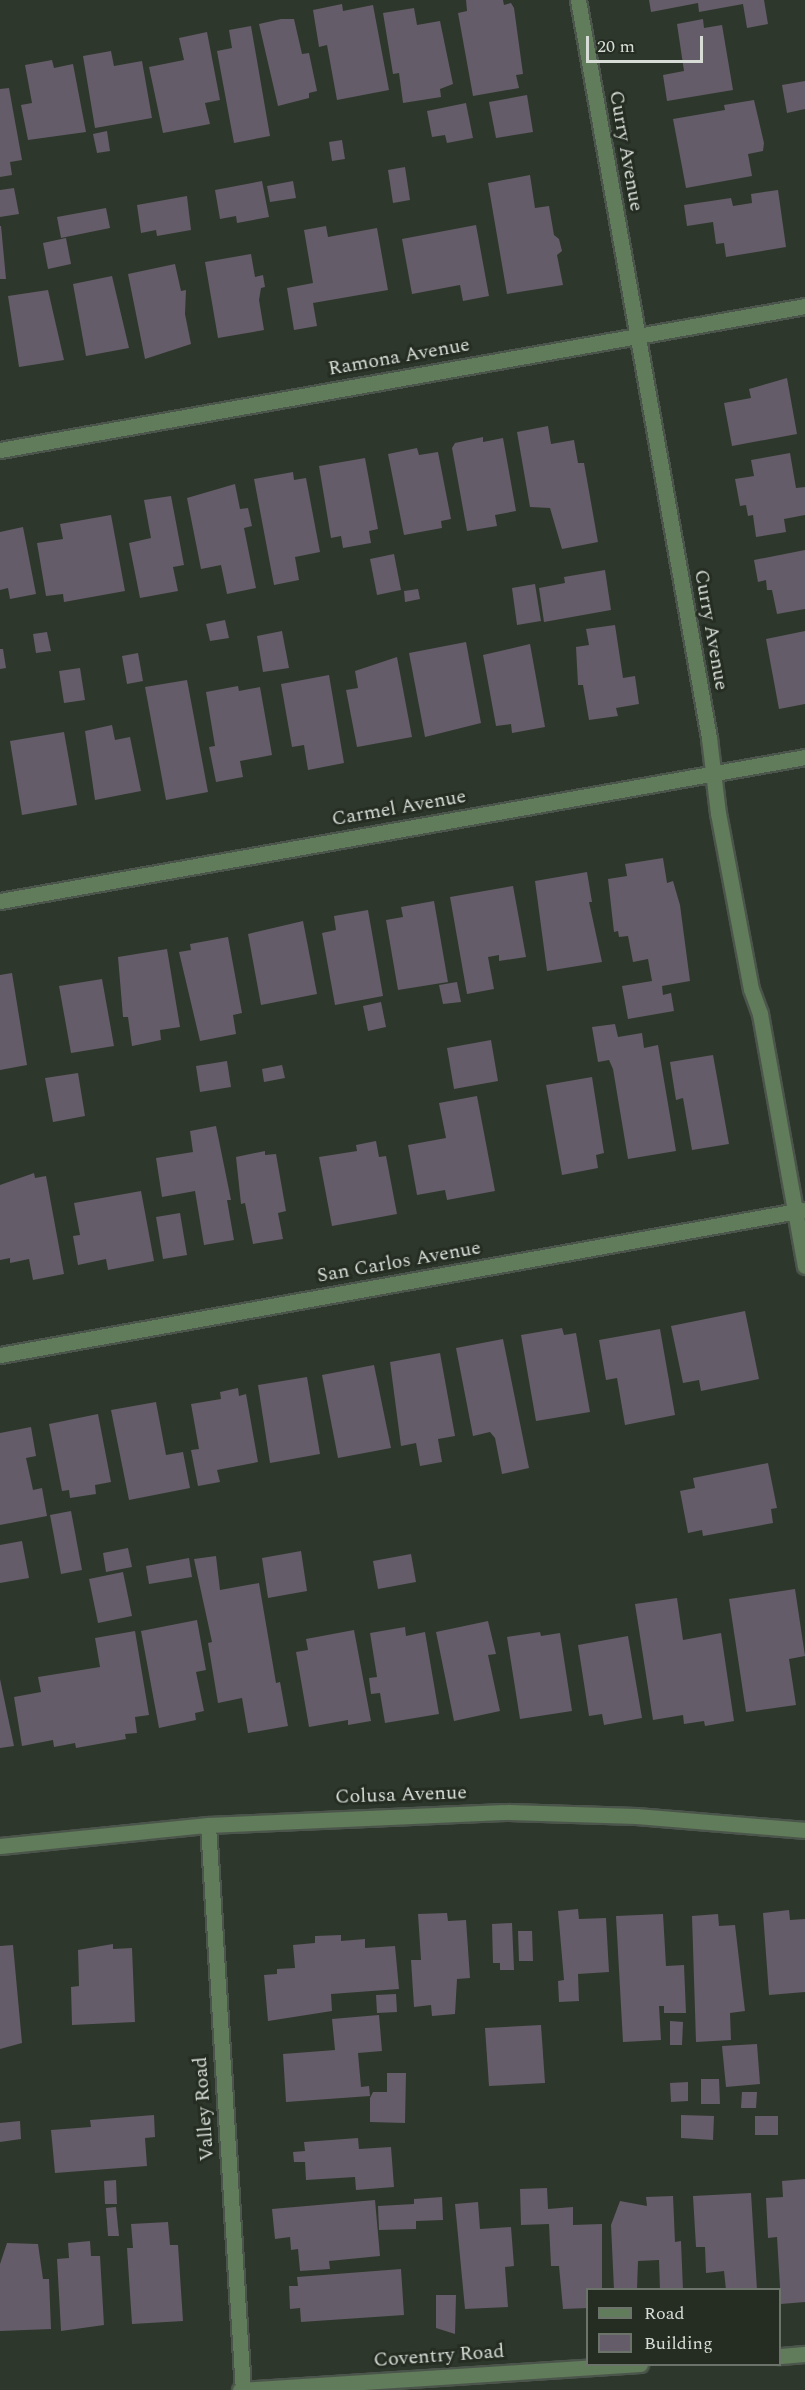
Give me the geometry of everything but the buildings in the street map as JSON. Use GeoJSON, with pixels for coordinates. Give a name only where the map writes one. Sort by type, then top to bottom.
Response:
{"type":"FeatureCollection","features":[{"type":"Feature","properties":{"kind":"street","name":"Curry Avenue"},"geometry":{"type":"LineString","coordinates":[[578,0],[751,989],[760,1014],[800,1211],[805,1266]]}},
{"type":"Feature","properties":{"kind":"street","name":"Ramona Avenue"},"geometry":{"type":"LineString","coordinates":[[0,450],[805,306]]}},
{"type":"Feature","properties":{"kind":"street","name":"Carmel Avenue"},"geometry":{"type":"LineString","coordinates":[[0,901],[805,757]]}},
{"type":"Feature","properties":{"kind":"street","name":"San Carlos Avenue"},"geometry":{"type":"LineString","coordinates":[[0,1355],[800,1211]]}},
{"type":"Feature","properties":{"kind":"street","name":"Colusa Avenue"},"geometry":{"type":"LineString","coordinates":[[0,1846],[208,1825],[509,1812],[636,1816],[805,1830]]}},
{"type":"Feature","properties":{"kind":"street","name":"Valley Road"},"geometry":{"type":"LineString","coordinates":[[208,1825],[241,2390]]}},
{"type":"Feature","properties":{"kind":"street"},"geometry":{"type":"LineString","coordinates":[[781,2356],[805,2354]]}},
{"type":"Feature","properties":{"kind":"street","name":"Coventry Road"},"geometry":{"type":"LineString","coordinates":[[241,2390],[609,2366]]}}]}
